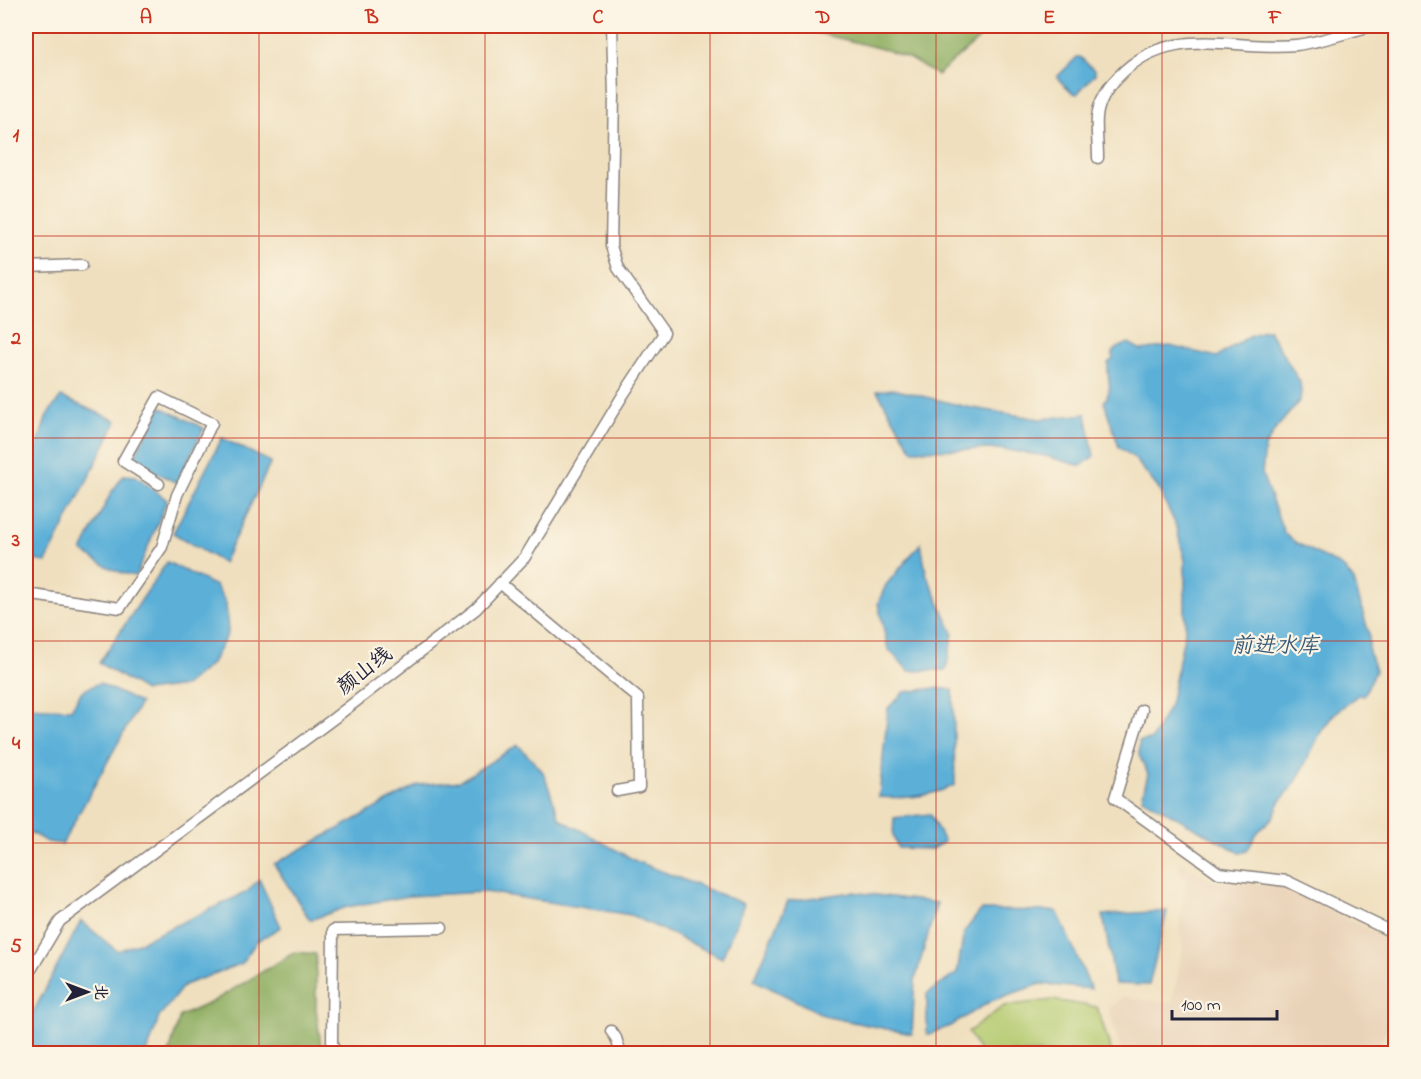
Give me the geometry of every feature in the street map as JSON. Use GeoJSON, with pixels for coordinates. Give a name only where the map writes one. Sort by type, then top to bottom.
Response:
{"type":"FeatureCollection","features":[{"type":"Feature","properties":{"kind":"street","name":"颜山线"},"geometry":{"type":"LineString","coordinates":[[26,978],[60,921],[343,712],[476,609],[525,557],[622,395],[664,333],[618,268],[611,246],[614,96],[612,26]]}},
{"type":"Feature","properties":{"kind":"street"},"geometry":{"type":"LineString","coordinates":[[1098,158],[1097,115],[1105,91],[1122,72],[1140,59],[1176,45],[1197,41],[1295,45],[1372,26]]}},
{"type":"Feature","properties":{"kind":"street"},"geometry":{"type":"LineString","coordinates":[[26,267],[82,265]]}},
{"type":"Feature","properties":{"kind":"street"},"geometry":{"type":"LineString","coordinates":[[26,594],[120,608],[162,547],[177,495],[212,423],[159,397],[123,461],[159,484]]}},
{"type":"Feature","properties":{"kind":"street"},"geometry":{"type":"LineString","coordinates":[[500,583],[638,698],[639,787],[617,791]]}},
{"type":"Feature","properties":{"kind":"street"},"geometry":{"type":"LineString","coordinates":[[1142,710],[1115,798],[1219,873],[1287,881],[1395,934]]}},
{"type":"Feature","properties":{"kind":"street"},"geometry":{"type":"LineString","coordinates":[[337,1053],[332,1045],[333,930],[442,928]]}},
{"type":"Feature","properties":{"kind":"street"},"geometry":{"type":"LineString","coordinates":[[611,1031],[621,1053]]}},
{"type":"Feature","properties":{"kind":"shaded area"},"geometry":{"type":"Polygon","coordinates":[[[1181,862],[1212,881],[1287,887],[1395,943],[1395,1012],[1376,1053],[1122,1053],[1109,1009],[1122,997],[1172,1003],[1183,947],[1179,927],[1186,880],[1178,871],[1181,862]]]}},
{"type":"Feature","properties":{"kind":"green space"},"geometry":{"type":"Polygon","coordinates":[[[800,26],[985,26],[979,39],[937,75],[910,59],[886,50],[803,29],[800,26]]]}},
{"type":"Feature","properties":{"kind":"green space"},"geometry":{"type":"Polygon","coordinates":[[[295,952],[316,954],[316,1009],[322,1053],[169,1053],[180,1016],[212,1002],[295,952]]]}},
{"type":"Feature","properties":{"kind":"green space"},"geometry":{"type":"Polygon","coordinates":[[[1052,1000],[1097,1007],[1112,1053],[980,1053],[968,1032],[1004,1006],[1052,1000]]]}},
{"type":"Feature","properties":{"kind":"water"},"geometry":{"type":"Polygon","coordinates":[[[1077,57],[1080,57],[1095,71],[1095,74],[1077,94],[1058,79],[1058,76],[1077,57]]]}},
{"type":"Feature","properties":{"kind":"water","name":"前进水库"},"geometry":{"type":"Polygon","coordinates":[[[1269,331],[1300,382],[1301,392],[1300,400],[1275,430],[1265,447],[1262,474],[1284,533],[1295,542],[1343,567],[1354,581],[1369,634],[1369,652],[1375,671],[1364,695],[1358,695],[1334,714],[1322,730],[1296,782],[1280,802],[1273,817],[1257,833],[1247,851],[1240,853],[1142,798],[1148,774],[1139,755],[1139,741],[1151,740],[1170,705],[1185,631],[1185,560],[1175,523],[1158,488],[1134,458],[1119,447],[1104,402],[1110,387],[1108,363],[1113,359],[1112,353],[1115,349],[1129,343],[1141,350],[1170,346],[1217,357],[1251,335],[1269,331]]]}},
{"type":"Feature","properties":{"kind":"water"},"geometry":{"type":"Polygon","coordinates":[[[893,389],[967,407],[1040,419],[1086,414],[1094,456],[1081,466],[1045,456],[999,449],[912,450],[877,391],[893,389]]]}},
{"type":"Feature","properties":{"kind":"water"},"geometry":{"type":"Polygon","coordinates":[[[61,397],[117,421],[46,562],[34,560],[26,547],[26,468],[37,447],[47,415],[61,397]]]}},
{"type":"Feature","properties":{"kind":"water"},"geometry":{"type":"Polygon","coordinates":[[[161,407],[204,428],[177,483],[132,460],[161,407]]]}},
{"type":"Feature","properties":{"kind":"water"},"geometry":{"type":"Polygon","coordinates":[[[222,438],[271,462],[223,563],[173,533],[222,438]]]}},
{"type":"Feature","properties":{"kind":"water"},"geometry":{"type":"Polygon","coordinates":[[[124,475],[136,476],[167,500],[136,576],[115,570],[82,551],[111,493],[124,475]]]}},
{"type":"Feature","properties":{"kind":"water"},"geometry":{"type":"Polygon","coordinates":[[[921,543],[926,573],[953,633],[946,670],[909,671],[888,649],[878,603],[886,585],[921,543]]]}},
{"type":"Feature","properties":{"kind":"water"},"geometry":{"type":"Polygon","coordinates":[[[167,562],[216,586],[226,603],[228,633],[212,663],[185,686],[145,691],[99,663],[167,562]]]}},
{"type":"Feature","properties":{"kind":"water"},"geometry":{"type":"Polygon","coordinates":[[[99,683],[140,703],[62,844],[47,842],[26,830],[26,707],[71,709],[82,691],[99,683]]]}},
{"type":"Feature","properties":{"kind":"water"},"geometry":{"type":"Polygon","coordinates":[[[935,688],[953,690],[955,785],[918,796],[879,797],[888,708],[904,692],[935,688]]]}},
{"type":"Feature","properties":{"kind":"water"},"geometry":{"type":"Polygon","coordinates":[[[518,745],[543,772],[560,819],[636,861],[744,904],[722,958],[631,915],[485,892],[409,896],[347,907],[310,920],[274,864],[418,785],[460,781],[518,745]]]}},
{"type":"Feature","properties":{"kind":"water"},"geometry":{"type":"Polygon","coordinates":[[[930,814],[944,842],[932,849],[898,848],[893,836],[894,818],[930,814]]]}},
{"type":"Feature","properties":{"kind":"water"},"geometry":{"type":"Polygon","coordinates":[[[259,879],[281,927],[257,941],[241,964],[184,985],[159,1017],[147,1053],[26,1053],[26,1026],[81,921],[117,951],[247,892],[259,879]]]}},
{"type":"Feature","properties":{"kind":"water"},"geometry":{"type":"Polygon","coordinates":[[[853,892],[937,903],[915,980],[912,1034],[828,1017],[754,980],[788,901],[853,892]]]}},
{"type":"Feature","properties":{"kind":"water"},"geometry":{"type":"Polygon","coordinates":[[[981,910],[1057,911],[1091,989],[1040,984],[991,1001],[950,1026],[927,1035],[927,994],[957,973],[964,932],[981,910]]]}},
{"type":"Feature","properties":{"kind":"water"},"geometry":{"type":"Polygon","coordinates":[[[1167,911],[1149,985],[1115,984],[1103,915],[1167,911]]]}}]}
